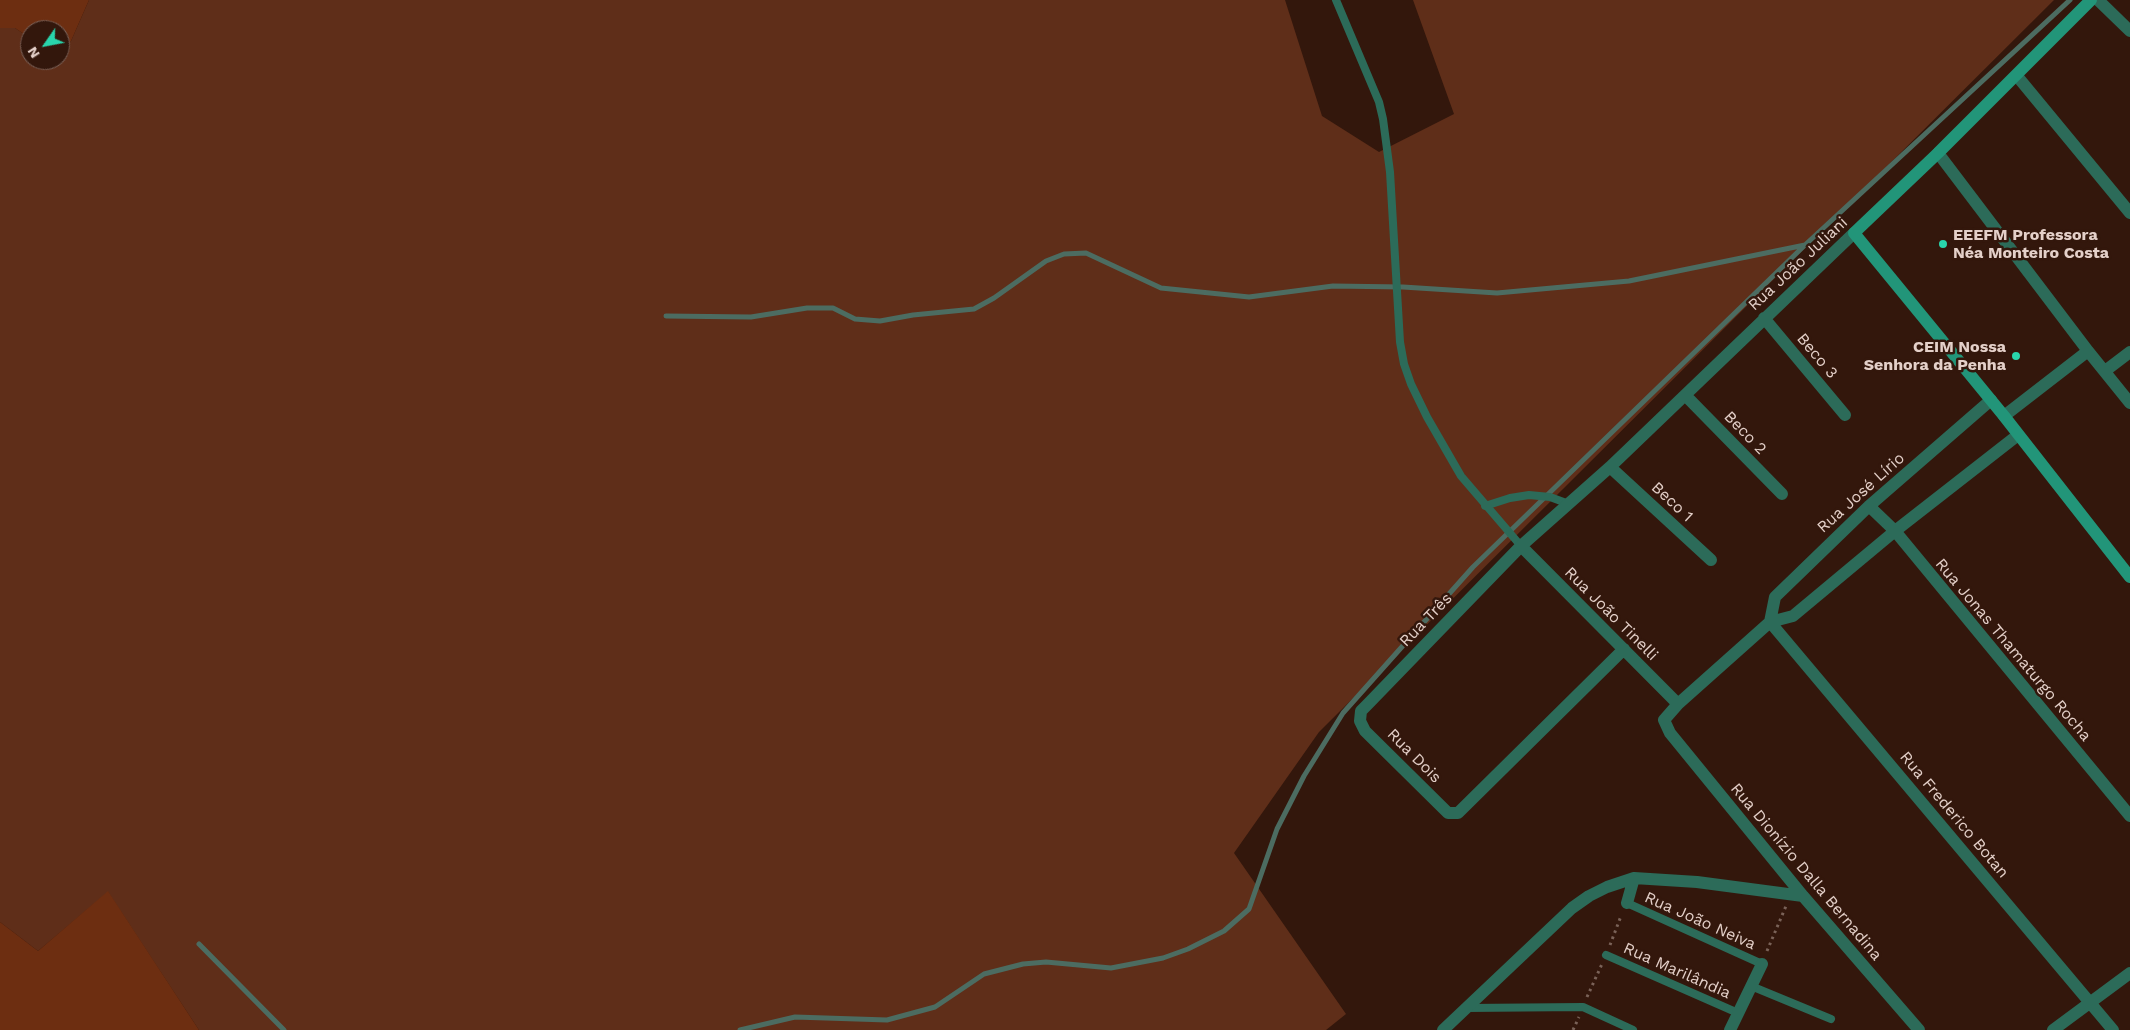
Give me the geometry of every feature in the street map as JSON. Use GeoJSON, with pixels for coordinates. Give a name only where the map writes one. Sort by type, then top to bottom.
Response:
{"type":"FeatureCollection","features":[{"type":"Feature","properties":{"kind":"main road","name":"Rua João Juliani"},"geometry":{"type":"LineString","coordinates":[[1854,233],[2017,76],[2091,0]]}},
{"type":"Feature","properties":{"kind":"main road"},"geometry":{"type":"LineString","coordinates":[[1854,233],[2004,416],[2130,577]]}},
{"type":"Feature","properties":{"kind":"street"},"geometry":{"type":"LineString","coordinates":[[2098,0],[2130,31]]}},
{"type":"Feature","properties":{"kind":"street"},"geometry":{"type":"LineString","coordinates":[[2017,76],[2130,214]]}},
{"type":"Feature","properties":{"kind":"street"},"geometry":{"type":"LineString","coordinates":[[1938,153],[2130,403]]}},
{"type":"Feature","properties":{"kind":"street","name":"Rua João Juliani"},"geometry":{"type":"LineString","coordinates":[[1521,546],[1610,467],[1854,233]]}},
{"type":"Feature","properties":{"kind":"street","name":"Beco 3"},"geometry":{"type":"LineString","coordinates":[[1764,318],[1845,415]]}},
{"type":"Feature","properties":{"kind":"street"},"geometry":{"type":"LineString","coordinates":[[2004,416],[2088,350]]}},
{"type":"Feature","properties":{"kind":"street"},"geometry":{"type":"LineString","coordinates":[[2105,372],[2130,352]]}},
{"type":"Feature","properties":{"kind":"street","name":"Beco 2"},"geometry":{"type":"LineString","coordinates":[[1685,395],[1782,494]]}},
{"type":"Feature","properties":{"kind":"street","name":"Rua José Lírio"},"geometry":{"type":"LineString","coordinates":[[1770,622],[1775,597],[1869,506],[1991,400]]}},
{"type":"Feature","properties":{"kind":"street"},"geometry":{"type":"LineString","coordinates":[[1678,704],[1770,622],[1793,616],[1895,531],[2018,435]]}},
{"type":"Feature","properties":{"kind":"street","name":"Beco 1"},"geometry":{"type":"LineString","coordinates":[[1610,467],[1711,560]]}},
{"type":"Feature","properties":{"kind":"street","name":"Rua Jonas Thamaturgo Rocha"},"geometry":{"type":"LineString","coordinates":[[1869,506],[1895,531],[2130,816]]}},
{"type":"Feature","properties":{"kind":"street","name":"Rua João Tinelli"},"geometry":{"type":"LineString","coordinates":[[1521,546],[1678,704]]}},
{"type":"Feature","properties":{"kind":"street","name":"Rua Três"},"geometry":{"type":"LineString","coordinates":[[1360,721],[1361,711],[1521,546]]}},
{"type":"Feature","properties":{"kind":"street","name":"Rua Frederico Botan"},"geometry":{"type":"LineString","coordinates":[[1770,622],[2113,1030]]}},
{"type":"Feature","properties":{"kind":"street","name":"Rua Dois"},"geometry":{"type":"LineString","coordinates":[[1360,721],[1365,731],[1448,813],[1458,813],[1624,649]]}},
{"type":"Feature","properties":{"kind":"street","name":"Rua Dionízio Dalla Bernadina"},"geometry":{"type":"LineString","coordinates":[[1678,704],[1664,720],[1670,733],[1797,895],[1917,1029]]}},
{"type":"Feature","properties":{"kind":"street"},"geometry":{"type":"LineString","coordinates":[[1443,1030],[1572,908],[1589,896],[1607,887],[1634,878],[1698,882],[1797,895]]}},
{"type":"Feature","properties":{"kind":"street"},"geometry":{"type":"LineString","coordinates":[[1627,903],[1634,878]]}},
{"type":"Feature","properties":{"kind":"street"},"geometry":{"type":"LineString","coordinates":[[1730,1030],[1762,964]]}},
{"type":"Feature","properties":{"kind":"street"},"geometry":{"type":"LineString","coordinates":[[2054,1030],[2130,973]]}},
{"type":"Feature","properties":{"kind":"lane"},"geometry":{"type":"LineString","coordinates":[[1336,0],[1379,102],[1383,119],[1390,172],[1400,342],[1404,364],[1415,392],[1460,476],[1521,546]]}},
{"type":"Feature","properties":{"kind":"lane"},"geometry":{"type":"LineString","coordinates":[[1485,506],[1510,498],[1529,495],[1550,497],[1569,504]]}},
{"type":"Feature","properties":{"kind":"lane","name":"Rua João Neiva"},"geometry":{"type":"LineString","coordinates":[[1627,903],[1762,964]]}},
{"type":"Feature","properties":{"kind":"lane","name":"Rua Marilândia"},"geometry":{"type":"LineString","coordinates":[[1606,955],[1738,1013]]}},
{"type":"Feature","properties":{"kind":"lane"},"geometry":{"type":"LineString","coordinates":[[1751,986],[1831,1018]]}},
{"type":"Feature","properties":{"kind":"lane"},"geometry":{"type":"LineString","coordinates":[[1467,1008],[1583,1007],[1633,1030]]}},
{"type":"Feature","properties":{"kind":"path"},"geometry":{"type":"LineString","coordinates":[[1762,964],[1797,895]]}},
{"type":"Feature","properties":{"kind":"shaded area"},"geometry":{"type":"Polygon","coordinates":[[[0,0],[89,0],[70,42],[70,20],[20,20],[20,31],[15,28],[0,28],[0,0]]]}},
{"type":"Feature","properties":{"kind":"shaded area"},"geometry":{"type":"Polygon","coordinates":[[[89,0],[1285,0],[1322,116],[1379,152],[1454,114],[1413,0],[2054,0],[1319,732],[1234,853],[1346,1014],[1326,1030],[199,1030],[108,892],[38,951],[0,922],[0,28],[15,28],[20,31],[20,70],[70,70],[71,41],[89,0]]]}},
{"type":"Feature","properties":{"kind":"shaded area"},"geometry":{"type":"Polygon","coordinates":[[[108,891],[199,1030],[0,1030],[0,922],[38,951],[108,891]]]}},
{"type":"Feature","properties":{"kind":"waterway"},"geometry":{"type":"LineString","coordinates":[[740,1030],[795,1017],[887,1020],[935,1007],[984,974],[1023,964],[1046,962],[1111,968],[1163,958],[1188,949],[1224,931],[1249,909],[1277,829],[1304,776],[1343,713],[1473,567],[1805,245],[2070,0]]}},
{"type":"Feature","properties":{"kind":"waterway"},"geometry":{"type":"LineString","coordinates":[[666,316],[751,317],[807,308],[833,308],[855,319],[880,321],[913,315],[974,309],[994,298],[1046,261],[1064,254],[1086,253],[1161,288],[1249,297],[1333,286],[1403,287],[1497,293],[1629,281],[1805,245]]}},
{"type":"Feature","properties":{"kind":"waterway"},"geometry":{"type":"LineString","coordinates":[[199,944],[284,1030]]}},
{"type":"Feature","properties":{"kind":"place","name":"EEEFM Professora Néa Monteiro Costa"},"geometry":{"type":"Point","coordinates":[1943,244]}},
{"type":"Feature","properties":{"kind":"place","name":"CEIM Nossa Senhora da Penha"},"geometry":{"type":"Point","coordinates":[2016,356]}}]}
